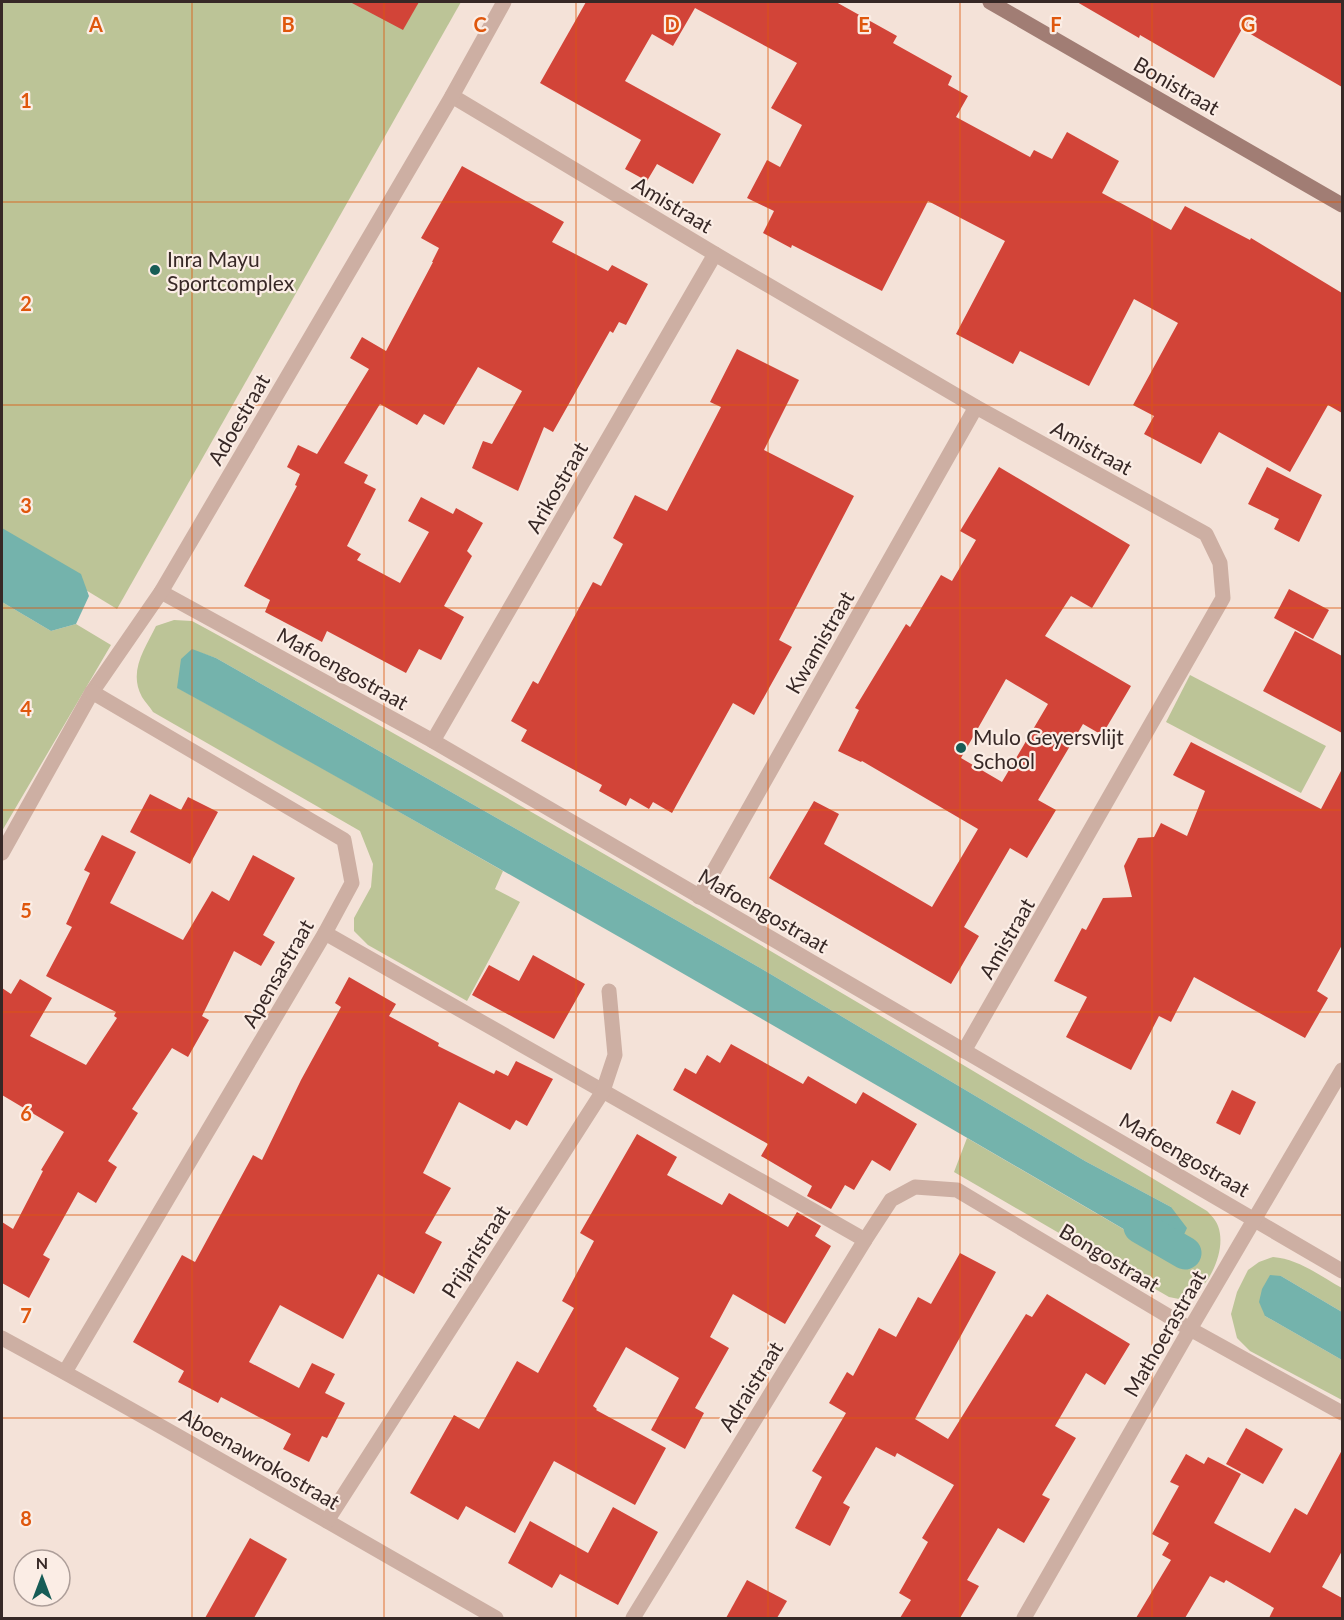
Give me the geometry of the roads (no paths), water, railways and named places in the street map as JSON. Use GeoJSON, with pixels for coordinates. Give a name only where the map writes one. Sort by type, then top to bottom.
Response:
{"type":"FeatureCollection","features":[{"type":"Feature","properties":{"kind":"street","name":"Adoestraat"},"geometry":{"type":"LineString","coordinates":[[2,853],[92,692],[161,592],[452,96],[504,2]]}},
{"type":"Feature","properties":{"kind":"street","name":"Bonistraat"},"geometry":{"type":"LineString","coordinates":[[990,2],[1342,205]]}},
{"type":"Feature","properties":{"kind":"street","name":"Amistraat"},"geometry":{"type":"LineString","coordinates":[[452,96],[976,407],[1206,534],[1220,563],[1223,598],[964,1051]]}},
{"type":"Feature","properties":{"kind":"street","name":"Arikostraat"},"geometry":{"type":"LineString","coordinates":[[433,741],[715,254]]}},
{"type":"Feature","properties":{"kind":"street","name":"Kwamistraat"},"geometry":{"type":"LineString","coordinates":[[699,897],[976,407]]}},
{"type":"Feature","properties":{"kind":"street","name":"Mafoengostraat"},"geometry":{"type":"LineString","coordinates":[[161,592],[433,741],[1342,1271]]}},
{"type":"Feature","properties":{"kind":"street","name":"Apensastraat"},"geometry":{"type":"LineString","coordinates":[[65,1372],[325,933],[352,883],[344,840],[92,692]]}},
{"type":"Feature","properties":{"kind":"street"},"geometry":{"type":"LineString","coordinates":[[325,933],[865,1240]]}},
{"type":"Feature","properties":{"kind":"street","name":"Prijaristraat"},"geometry":{"type":"LineString","coordinates":[[327,1521],[603,1091],[615,1055],[609,991]]}},
{"type":"Feature","properties":{"kind":"street","name":"Mathoerastraat"},"geometry":{"type":"LineString","coordinates":[[1024,1618],[1342,1070]]}},
{"type":"Feature","properties":{"kind":"street","name":"Adraistraat"},"geometry":{"type":"LineString","coordinates":[[633,1618],[891,1200],[915,1187]]}},
{"type":"Feature","properties":{"kind":"street","name":"Bongostraat"},"geometry":{"type":"LineString","coordinates":[[915,1187],[957,1190],[1190,1329],[1342,1413]]}},
{"type":"Feature","properties":{"kind":"street","name":"Aboenawrokostraat"},"geometry":{"type":"LineString","coordinates":[[2,1338],[495,1618]]}},
{"type":"Feature","properties":{"kind":"water"},"geometry":{"type":"Polygon","coordinates":[[[2,528],[81,574],[89,596],[76,624],[51,631],[2,602],[2,528]]]}},
{"type":"Feature","properties":{"kind":"water"},"geometry":{"type":"Polygon","coordinates":[[[192,649],[216,658],[762,969],[1085,1161],[1171,1207],[1187,1228],[1173,1258],[677,970],[177,688],[181,659],[192,649]]]}},
{"type":"Feature","properties":{"kind":"water"},"geometry":{"type":"Polygon","coordinates":[[[1270,1275],[1281,1276],[1342,1312],[1342,1360],[1265,1316],[1259,1302],[1262,1289],[1270,1275]]]}},
{"type":"Feature","properties":{"kind":"waterway"},"geometry":{"type":"LineString","coordinates":[[1140,1227],[1185,1253]]}},
{"type":"Feature","properties":{"kind":"place","name":"Inra Mayu Sportcomplex"},"geometry":{"type":"Point","coordinates":[155,270]}},
{"type":"Feature","properties":{"kind":"place","name":"Mulo Geyersvlijt School"},"geometry":{"type":"Point","coordinates":[961,748]}}]}
